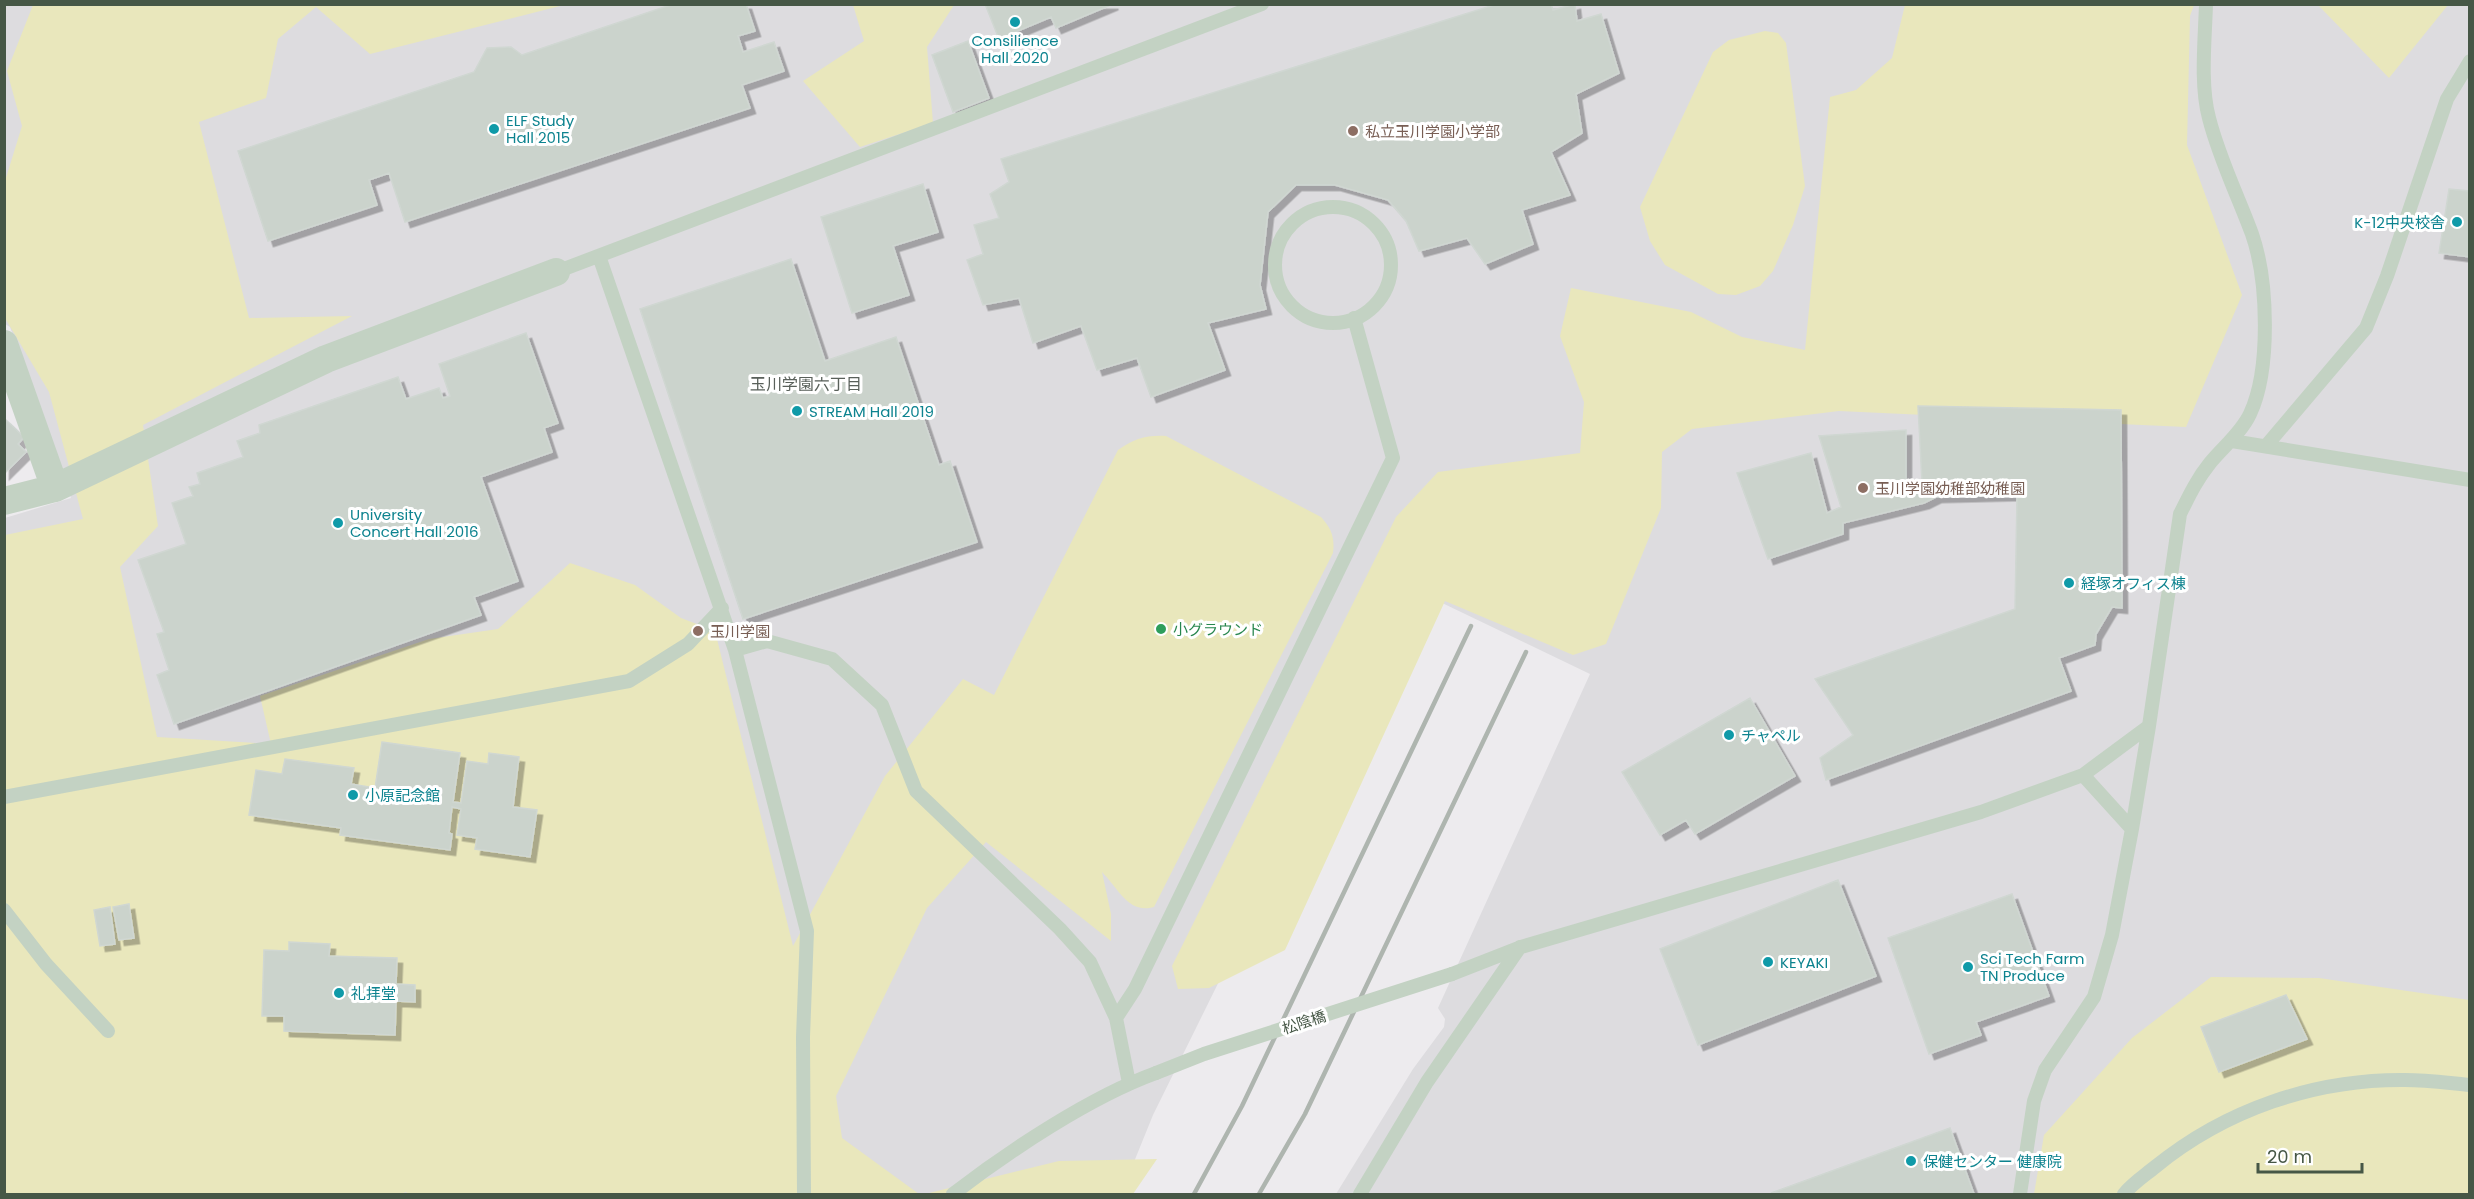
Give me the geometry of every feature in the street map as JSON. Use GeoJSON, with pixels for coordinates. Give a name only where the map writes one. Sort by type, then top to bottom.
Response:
{"type":"FeatureCollection","features":[{"type":"Feature","properties":{"kind":"street"},"geometry":{"type":"LineString","coordinates":[[4,501],[55,488],[326,359],[556,272]]}},
{"type":"Feature","properties":{"kind":"street"},"geometry":{"type":"LineString","coordinates":[[4,344],[55,488]]}},
{"type":"Feature","properties":{"kind":"lane"},"geometry":{"type":"LineString","coordinates":[[556,272],[1262,4]]}},
{"type":"Feature","properties":{"kind":"lane"},"geometry":{"type":"LineString","coordinates":[[2020,1194],[2034,1101],[2045,1070],[2094,997],[2112,935],[2149,726],[2180,514],[2191,490],[2210,463],[2232,441],[2250,414],[2259,383],[2265,340],[2265,301],[2253,237],[2208,117],[2204,56],[2206,4]]}},
{"type":"Feature","properties":{"kind":"lane"},"geometry":{"type":"LineString","coordinates":[[2266,446],[2366,328],[2387,276],[2447,99],[2469,61]]}},
{"type":"Feature","properties":{"kind":"lane"},"geometry":{"type":"LineString","coordinates":[[1337,207],[1354,211],[1376,227],[1389,250],[1391,268],[1387,286],[1378,302],[1364,314],[1353,318],[1327,323],[1308,318],[1291,306],[1279,290],[1274,271],[1276,250],[1284,232],[1298,218],[1316,209],[1337,207]]}},
{"type":"Feature","properties":{"kind":"lane"},"geometry":{"type":"LineString","coordinates":[[599,256],[735,650],[807,931],[803,1037],[804,1194]]}},
{"type":"Feature","properties":{"kind":"lane"},"geometry":{"type":"LineString","coordinates":[[1116,1017],[1135,989],[1393,458],[1353,318]]}},
{"type":"Feature","properties":{"kind":"lane"},"geometry":{"type":"LineString","coordinates":[[2232,441],[2469,480]]}},
{"type":"Feature","properties":{"kind":"lane"},"geometry":{"type":"LineString","coordinates":[[4,796],[629,681],[688,644],[722,608]]}},
{"type":"Feature","properties":{"kind":"lane"},"geometry":{"type":"LineString","coordinates":[[735,650],[767,641],[832,659],[882,705],[916,791],[1060,929],[1090,962],[1116,1017],[1129,1083]]}},
{"type":"Feature","properties":{"kind":"lane","name":"松陰橋"},"geometry":{"type":"LineString","coordinates":[[953,1194],[986,1169],[1129,1083],[1204,1054],[1452,974],[1521,947],[1970,815],[2083,775],[2149,726]]}},
{"type":"Feature","properties":{"kind":"lane"},"geometry":{"type":"LineString","coordinates":[[2083,775],[2132,828]]}},
{"type":"Feature","properties":{"kind":"lane"},"geometry":{"type":"LineString","coordinates":[[4,910],[46,964],[108,1031]]}},
{"type":"Feature","properties":{"kind":"lane"},"geometry":{"type":"LineString","coordinates":[[1360,1194],[1427,1082],[1521,947]]}},
{"type":"Feature","properties":{"kind":"lane"},"geometry":{"type":"LineString","coordinates":[[2124,1194],[2175,1151],[2218,1124],[2270,1101],[2341,1084],[2406,1080],[2469,1085]]}},
{"type":"Feature","properties":{"kind":"shaded area","name":"玉川学園"},"geometry":{"type":"Polygon","coordinates":[[[5,5],[2469,5],[2469,1194],[1336,1194],[1413,1069],[1444,1027],[1445,1019],[1438,1008],[1590,674],[1413,589],[1153,1115],[1121,1194],[5,1194],[5,518],[71,498],[10,327],[5,324],[5,5]]]}},
{"type":"Feature","properties":{"kind":"shaded area"},"geometry":{"type":"Polygon","coordinates":[[[33,5],[564,5],[370,54],[316,7],[278,39],[266,98],[199,122],[249,318],[352,316],[143,425],[158,526],[120,567],[157,737],[271,744],[260,696],[429,639],[498,629],[570,563],[635,585],[681,618],[715,631],[793,946],[885,776],[963,679],[994,695],[1118,450],[1140,438],[1166,436],[1321,517],[1330,529],[1333,537],[1333,553],[1154,907],[1137,907],[1131,903],[1102,872],[1111,914],[1111,941],[986,842],[927,908],[836,1096],[842,1138],[919,1194],[408,1194],[406,1192],[401,1194],[5,1194],[5,535],[83,519],[49,392],[5,318],[5,181],[22,126],[7,71],[33,5]]]}},
{"type":"Feature","properties":{"kind":"shaded area"},"geometry":{"type":"Polygon","coordinates":[[[853,5],[954,5],[927,47],[933,123],[860,147],[803,81],[864,41],[853,5]]]}},
{"type":"Feature","properties":{"kind":"shaded area"},"geometry":{"type":"Polygon","coordinates":[[[1905,5],[2194,5],[2190,16],[2187,145],[2242,295],[2186,427],[1839,411],[1692,429],[1662,452],[1661,508],[1606,644],[1573,655],[1445,601],[1285,950],[1209,988],[1178,989],[1172,966],[1396,517],[1438,472],[1580,453],[1584,402],[1560,336],[1571,288],[1691,312],[1742,337],[1805,350],[1830,97],[1856,90],[1892,58],[1905,5]]]}},
{"type":"Feature","properties":{"kind":"shaded area"},"geometry":{"type":"Polygon","coordinates":[[[2318,5],[2448,5],[2389,78],[2318,5]]]}},
{"type":"Feature","properties":{"kind":"shaded area"},"geometry":{"type":"Polygon","coordinates":[[[1765,31],[1778,33],[1786,43],[1805,186],[1793,225],[1773,271],[1760,286],[1736,295],[1718,294],[1665,265],[1650,241],[1640,207],[1713,52],[1729,40],[1765,31]]]}},
{"type":"Feature","properties":{"kind":"shaded area"},"geometry":{"type":"Polygon","coordinates":[[[2211,977],[2319,978],[2469,1000],[2469,1194],[2034,1194],[2044,1135],[2132,1038],[2211,977]]]}},
{"type":"Feature","properties":{"kind":"shaded area"},"geometry":{"type":"Polygon","coordinates":[[[1157,1159],[1133,1194],[925,1194],[1059,1161],[1157,1159]]]}},
{"type":"Feature","properties":{"kind":"building","name":"ELF Study Hall 2015"},"geometry":{"type":"Polygon","coordinates":[[[673,4],[746,4],[755,31],[738,36],[743,52],[774,42],[784,71],[742,85],[750,108],[405,222],[389,173],[369,180],[377,205],[268,241],[238,151],[474,72],[487,48],[511,47],[522,55],[673,4]]]}},
{"type":"Feature","properties":{"kind":"building","name":"Consilience Hall 2020"},"geometry":{"type":"Polygon","coordinates":[[[985,4],[1113,4],[1056,28],[1051,17],[999,39],[985,4]]]}},
{"type":"Feature","properties":{"kind":"building"},"geometry":{"type":"Polygon","coordinates":[[[1497,4],[1551,4],[1553,10],[1575,4],[1577,21],[1601,14],[1619,73],[1576,94],[1582,133],[1551,152],[1570,195],[1522,210],[1533,244],[1485,264],[1467,238],[1419,251],[1406,221],[1388,200],[1335,185],[1296,185],[1268,212],[1260,285],[1266,309],[1208,323],[1225,370],[1151,397],[1137,358],[1097,370],[1081,326],[1033,343],[1019,298],[983,305],[967,260],[983,254],[974,225],[999,218],[990,194],[1009,182],[1001,159],[1497,4]]]}},
{"type":"Feature","properties":{"kind":"building"},"geometry":{"type":"Polygon","coordinates":[[[968,41],[989,98],[953,112],[932,55],[968,41]]]}},
{"type":"Feature","properties":{"kind":"building"},"geometry":{"type":"Polygon","coordinates":[[[923,184],[938,232],[893,246],[909,295],[852,313],[821,217],[923,184]]]}},
{"type":"Feature","properties":{"kind":"building","name":"K-12中央校舎"},"geometry":{"type":"Polygon","coordinates":[[[2449,189],[2470,191],[2470,257],[2439,253],[2449,189]]]}},
{"type":"Feature","properties":{"kind":"building","name":"STREAM Hall 2019"},"geometry":{"type":"Polygon","coordinates":[[[791,259],[825,361],[896,337],[939,465],[950,461],[977,542],[743,619],[640,309],[791,259]]]}},
{"type":"Feature","properties":{"kind":"building","name":"University Concert Hall 2016"},"geometry":{"type":"Polygon","coordinates":[[[526,333],[558,423],[544,428],[552,452],[481,477],[518,581],[474,597],[481,615],[174,724],[157,675],[169,670],[157,634],[164,632],[138,560],[186,544],[172,503],[193,496],[189,487],[200,484],[197,473],[243,457],[237,441],[260,433],[259,425],[398,377],[406,399],[439,388],[443,398],[450,396],[439,364],[526,333]]]}},
{"type":"Feature","properties":{"kind":"building","name":"経塚オフィス棟"},"geometry":{"type":"Polygon","coordinates":[[[1918,406],[2121,410],[2122,608],[2112,607],[2096,634],[2095,645],[2059,658],[2071,691],[1826,780],[1820,758],[1853,735],[1815,679],[2015,609],[2017,495],[1936,497],[1924,503],[1843,523],[1843,534],[1768,559],[1737,473],[1811,453],[1827,513],[1841,507],[1819,436],[1906,430],[1906,483],[1922,482],[1918,406]]]}},
{"type":"Feature","properties":{"kind":"building"},"geometry":{"type":"Polygon","coordinates":[[[5,419],[24,437],[18,444],[26,452],[4,474],[5,419]]]}},
{"type":"Feature","properties":{"kind":"building","name":"チャペル"},"geometry":{"type":"Polygon","coordinates":[[[1750,698],[1795,776],[1695,834],[1686,820],[1660,835],[1622,772],[1750,698]]]}},
{"type":"Feature","properties":{"kind":"building","name":"小原記念館"},"geometry":{"type":"Polygon","coordinates":[[[382,742],[460,753],[453,802],[461,803],[467,761],[488,764],[489,753],[519,757],[513,807],[537,810],[530,857],[475,849],[477,838],[457,835],[461,809],[452,807],[450,850],[340,835],[341,828],[249,815],[256,770],[282,774],[285,759],[354,768],[351,784],[375,788],[382,742]]]}},
{"type":"Feature","properties":{"kind":"building","name":"KEYAKI"},"geometry":{"type":"Polygon","coordinates":[[[1838,880],[1876,976],[1698,1045],[1660,949],[1838,880]]]}},
{"type":"Feature","properties":{"kind":"building","name":"Sci Tech Farm TN Produce"},"geometry":{"type":"Polygon","coordinates":[[[2012,894],[2049,996],[1976,1022],[1981,1035],[1929,1054],[1888,938],[2012,894]]]}},
{"type":"Feature","properties":{"kind":"building"},"geometry":{"type":"Polygon","coordinates":[[[129,904],[134,938],[119,940],[113,907],[129,904]]]}},
{"type":"Feature","properties":{"kind":"building"},"geometry":{"type":"Polygon","coordinates":[[[110,907],[115,944],[100,946],[94,910],[110,907]]]}},
{"type":"Feature","properties":{"kind":"building","name":"礼拝堂"},"geometry":{"type":"Polygon","coordinates":[[[289,942],[330,944],[329,956],[397,958],[396,984],[415,985],[415,1002],[396,1001],[395,1035],[284,1031],[284,1016],[262,1016],[264,950],[289,951],[289,942]]]}},
{"type":"Feature","properties":{"kind":"building"},"geometry":{"type":"Polygon","coordinates":[[[2286,995],[2307,1039],[2219,1072],[2201,1027],[2286,995]]]}},
{"type":"Feature","properties":{"kind":"building","name":"保健センター 健康院"},"geometry":{"type":"Polygon","coordinates":[[[1950,1128],[1974,1194],[1771,1193],[1950,1128]]]}},
{"type":"Feature","properties":{"kind":"railway"},"geometry":{"type":"LineString","coordinates":[[1194,1194],[1242,1106],[1471,626]]}},
{"type":"Feature","properties":{"kind":"railway"},"geometry":{"type":"LineString","coordinates":[[1259,1194],[1305,1114],[1526,652]]}},
{"type":"Feature","properties":{"kind":"place","name":"Consilience Hall 2020"},"geometry":{"type":"Point","coordinates":[1015,22]}},
{"type":"Feature","properties":{"kind":"place","name":"ELF Study Hall 2015"},"geometry":{"type":"Point","coordinates":[494,129]}},
{"type":"Feature","properties":{"kind":"place","name":"私立玉川学園小学部"},"geometry":{"type":"Point","coordinates":[1353,131]}},
{"type":"Feature","properties":{"kind":"place","name":"K-12中央校舎"},"geometry":{"type":"Point","coordinates":[2457,222]}},
{"type":"Feature","properties":{"kind":"place","name":"STREAM Hall 2019"},"geometry":{"type":"Point","coordinates":[797,411]}},
{"type":"Feature","properties":{"kind":"place","name":"玉川学園幼稚部幼稚園"},"geometry":{"type":"Point","coordinates":[1863,488]}},
{"type":"Feature","properties":{"kind":"place","name":"University Concert Hall 2016"},"geometry":{"type":"Point","coordinates":[338,523]}},
{"type":"Feature","properties":{"kind":"place","name":"経塚オフィス棟"},"geometry":{"type":"Point","coordinates":[2069,583]}},
{"type":"Feature","properties":{"kind":"place","name":"小グラウンド"},"geometry":{"type":"Point","coordinates":[1161,629]}},
{"type":"Feature","properties":{"kind":"place","name":"玉川学園"},"geometry":{"type":"Point","coordinates":[698,631]}},
{"type":"Feature","properties":{"kind":"place","name":"チャペル"},"geometry":{"type":"Point","coordinates":[1729,735]}},
{"type":"Feature","properties":{"kind":"place","name":"小原記念館"},"geometry":{"type":"Point","coordinates":[353,795]}},
{"type":"Feature","properties":{"kind":"place","name":"KEYAKI"},"geometry":{"type":"Point","coordinates":[1768,962]}},
{"type":"Feature","properties":{"kind":"place","name":"Sci Tech Farm TN Produce"},"geometry":{"type":"Point","coordinates":[1968,967]}},
{"type":"Feature","properties":{"kind":"place","name":"礼拝堂"},"geometry":{"type":"Point","coordinates":[339,993]}},
{"type":"Feature","properties":{"kind":"place","name":"保健センター 健康院"},"geometry":{"type":"Point","coordinates":[1911,1161]}},
{"type":"Feature","properties":{"kind":"district","name":"玉川学園六丁目"},"geometry":{"type":"Point","coordinates":[806,384]}}]}
